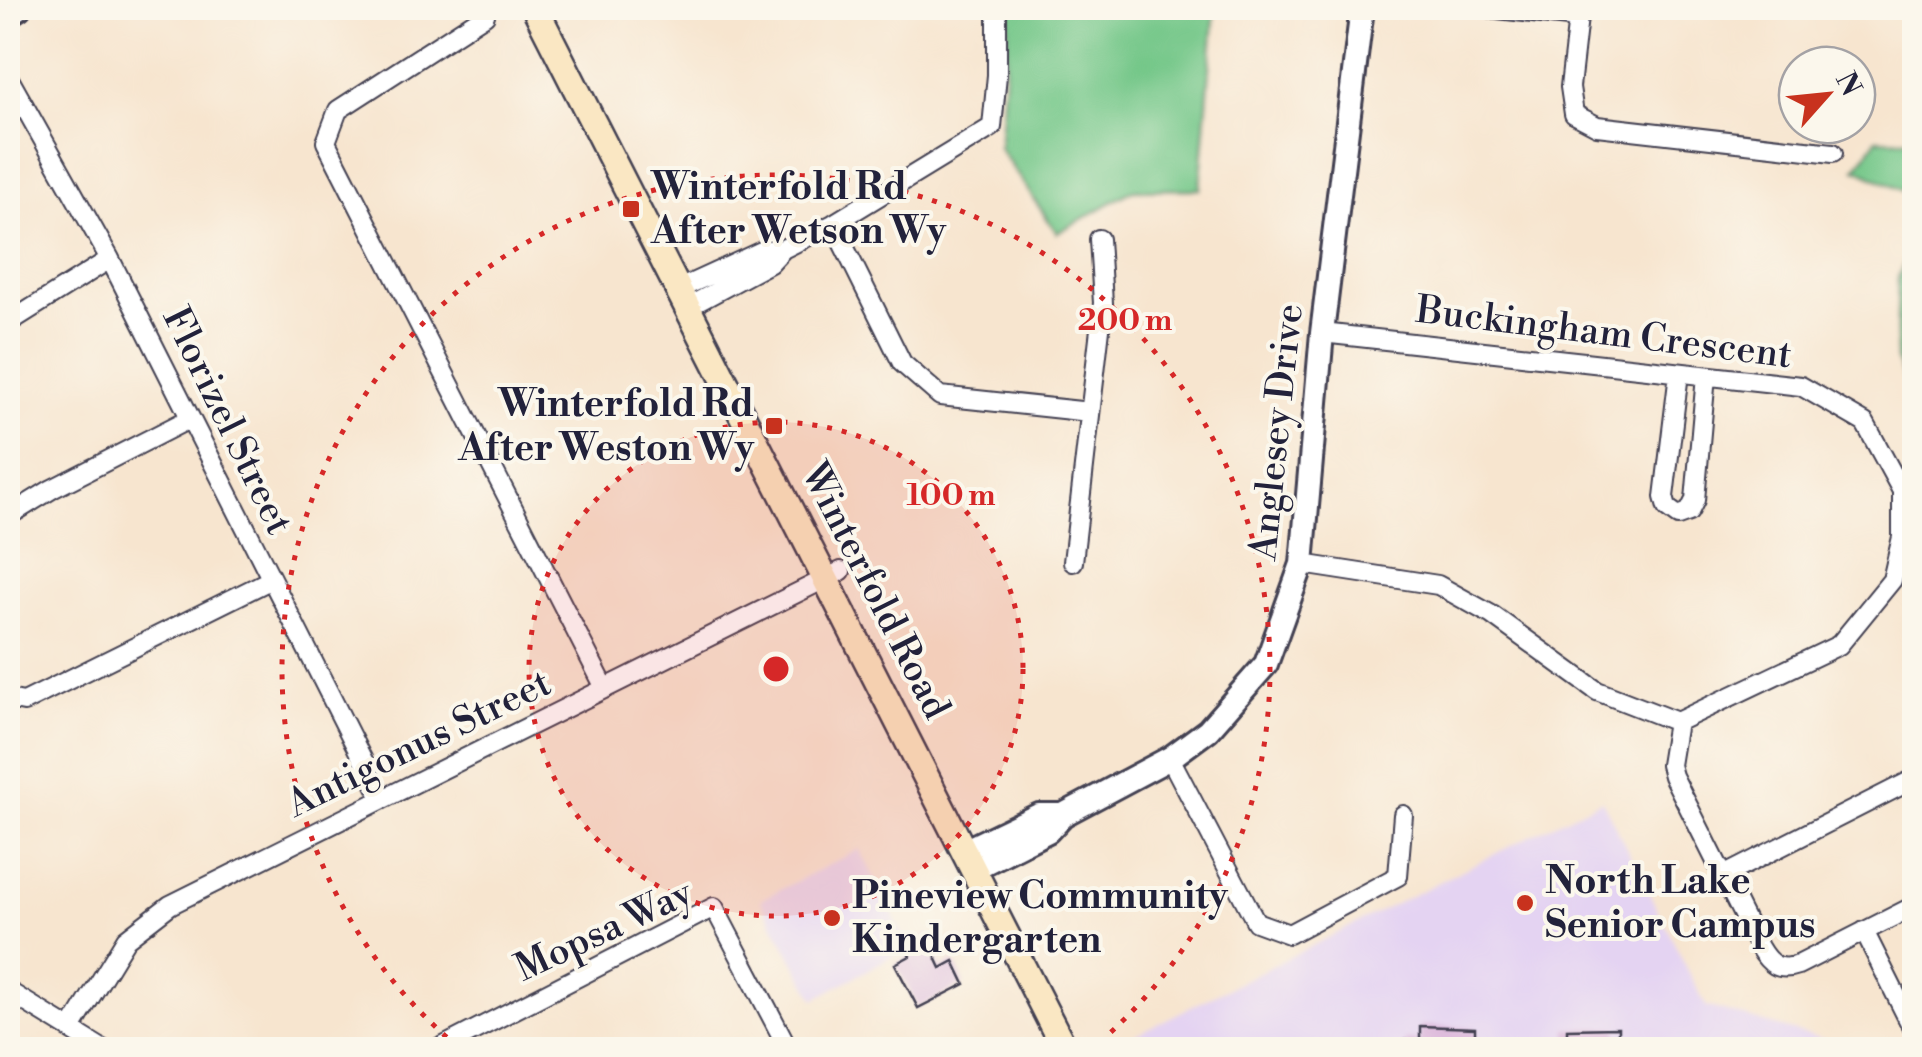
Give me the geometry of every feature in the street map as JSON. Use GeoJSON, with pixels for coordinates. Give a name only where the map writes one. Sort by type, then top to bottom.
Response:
{"type":"FeatureCollection","features":[{"type":"Feature","properties":{"kind":"main road","name":"Winterfold Road"},"geometry":{"type":"LineString","coordinates":[[535,8],[690,295],[976,856],[1080,1050]]}},
{"type":"Feature","properties":{"kind":"main road","name":"Winterfold Road"},"geometry":{"type":"LineString","coordinates":[[551,8],[690,295]]}},
{"type":"Feature","properties":{"kind":"main road","name":"Winterfold Road"},"geometry":{"type":"LineString","coordinates":[[976,856],[1065,1050]]}},
{"type":"Feature","properties":{"kind":"street"},"geometry":{"type":"LineString","coordinates":[[8,15],[19,8]]}},
{"type":"Feature","properties":{"kind":"street"},"geometry":{"type":"LineString","coordinates":[[690,295],[764,250],[783,249],[833,224],[992,127],[998,8]]}},
{"type":"Feature","properties":{"kind":"street","name":"Anglesey Drive"},"geometry":{"type":"LineString","coordinates":[[976,856],[1039,815],[1064,815],[1170,758],[1208,730],[1266,664],[1302,564],[1322,333],[1362,8]]}},
{"type":"Feature","properties":{"kind":"street"},"geometry":{"type":"LineString","coordinates":[[1488,8],[1578,13],[1570,88],[1574,114],[1597,126],[1833,153]]}},
{"type":"Feature","properties":{"kind":"street"},"geometry":{"type":"LineString","coordinates":[[485,15],[338,110],[326,142],[605,688]]}},
{"type":"Feature","properties":{"kind":"street","name":"Florizel Street"},"geometry":{"type":"LineString","coordinates":[[8,77],[110,259],[382,798]]}},
{"type":"Feature","properties":{"kind":"street"},"geometry":{"type":"LineString","coordinates":[[833,224],[902,362],[940,396],[1090,412]]}},
{"type":"Feature","properties":{"kind":"street"},"geometry":{"type":"LineString","coordinates":[[1072,562],[1103,303],[1099,240]]}},
{"type":"Feature","properties":{"kind":"street"},"geometry":{"type":"LineString","coordinates":[[8,323],[110,259]]}},
{"type":"Feature","properties":{"kind":"street","name":"Buckingham Crescent"},"geometry":{"type":"LineString","coordinates":[[1322,333],[1801,386],[1866,423],[1902,491],[1902,537],[1892,580],[1839,645],[1676,722]]}},
{"type":"Feature","properties":{"kind":"street"},"geometry":{"type":"LineString","coordinates":[[1679,373],[1664,498],[1667,508],[1678,516],[1689,512],[1694,500],[1706,376]]}},
{"type":"Feature","properties":{"kind":"street"},"geometry":{"type":"LineString","coordinates":[[8,516],[52,489],[189,419]]}},
{"type":"Feature","properties":{"kind":"street"},"geometry":{"type":"LineString","coordinates":[[1302,564],[1438,585],[1492,615],[1597,691],[1676,722],[1670,765],[1673,776],[1759,947],[1774,966],[1798,966],[1914,906]]}},
{"type":"Feature","properties":{"kind":"street","name":"Antigonus Street"},"geometry":{"type":"LineString","coordinates":[[70,1029],[126,939],[170,905],[834,575]]}},
{"type":"Feature","properties":{"kind":"street"},"geometry":{"type":"LineString","coordinates":[[8,699],[24,702],[270,580]]}},
{"type":"Feature","properties":{"kind":"street"},"geometry":{"type":"LineString","coordinates":[[1170,758],[1256,922],[1289,934],[1398,876],[1403,815]]}},
{"type":"Feature","properties":{"kind":"street"},"geometry":{"type":"LineString","coordinates":[[1723,876],[1914,779]]}},
{"type":"Feature","properties":{"kind":"street","name":"Mopsa Way"},"geometry":{"type":"LineString","coordinates":[[436,1050],[714,906],[788,1050]]}},
{"type":"Feature","properties":{"kind":"street"},"geometry":{"type":"LineString","coordinates":[[1864,931],[1913,1024]]}},
{"type":"Feature","properties":{"kind":"street"},"geometry":{"type":"LineString","coordinates":[[8,991],[104,1050]]}},
{"type":"Feature","properties":{"kind":"shaded area","name":"North Lake Senior Campus"},"geometry":{"type":"Polygon","coordinates":[[[1602,800],[1706,1006],[1855,1049],[1105,1050],[1602,800]]]}},
{"type":"Feature","properties":{"kind":"shaded area","name":"Pineview Community Kindergarten"},"geometry":{"type":"Polygon","coordinates":[[[860,849],[903,935],[888,943],[894,955],[815,999],[760,900],[860,849]]]}},
{"type":"Feature","properties":{"kind":"green space"},"geometry":{"type":"Polygon","coordinates":[[[1010,8],[1215,8],[1200,189],[1133,190],[1057,233],[999,148],[1010,8]]]}},
{"type":"Feature","properties":{"kind":"green space"},"geometry":{"type":"Polygon","coordinates":[[[1877,139],[1914,140],[1914,196],[1856,169],[1873,145],[1877,145],[1877,139]]]}},
{"type":"Feature","properties":{"kind":"green space"},"geometry":{"type":"Polygon","coordinates":[[[1914,234],[1914,402],[1896,359],[1898,278],[1914,234]]]}},
{"type":"Feature","properties":{"kind":"building"},"geometry":{"type":"Polygon","coordinates":[[[930,934],[941,968],[954,961],[965,984],[918,1008],[895,964],[910,956],[905,946],[930,934]]]}},
{"type":"Feature","properties":{"kind":"building"},"geometry":{"type":"Polygon","coordinates":[[[1420,1026],[1475,1028],[1475,1050],[1405,1050],[1405,1040],[1420,1041],[1420,1026]]]}},
{"type":"Feature","properties":{"kind":"building"},"geometry":{"type":"Polygon","coordinates":[[[1618,1028],[1618,1050],[1567,1050],[1567,1029],[1618,1028]]]}},
{"type":"Feature","properties":{"kind":"place","name":"Winterfold Rd After Wetson Wy"},"geometry":{"type":"Point","coordinates":[631,209]}},
{"type":"Feature","properties":{"kind":"place","name":"Winterfold Rd After Weston Wy"},"geometry":{"type":"Point","coordinates":[774,426]}},
{"type":"Feature","properties":{"kind":"place","name":"North Lake Senior Campus"},"geometry":{"type":"Point","coordinates":[1525,903]}},
{"type":"Feature","properties":{"kind":"place","name":"Pineview Community Kindergarten"},"geometry":{"type":"Point","coordinates":[832,918]}}]}
